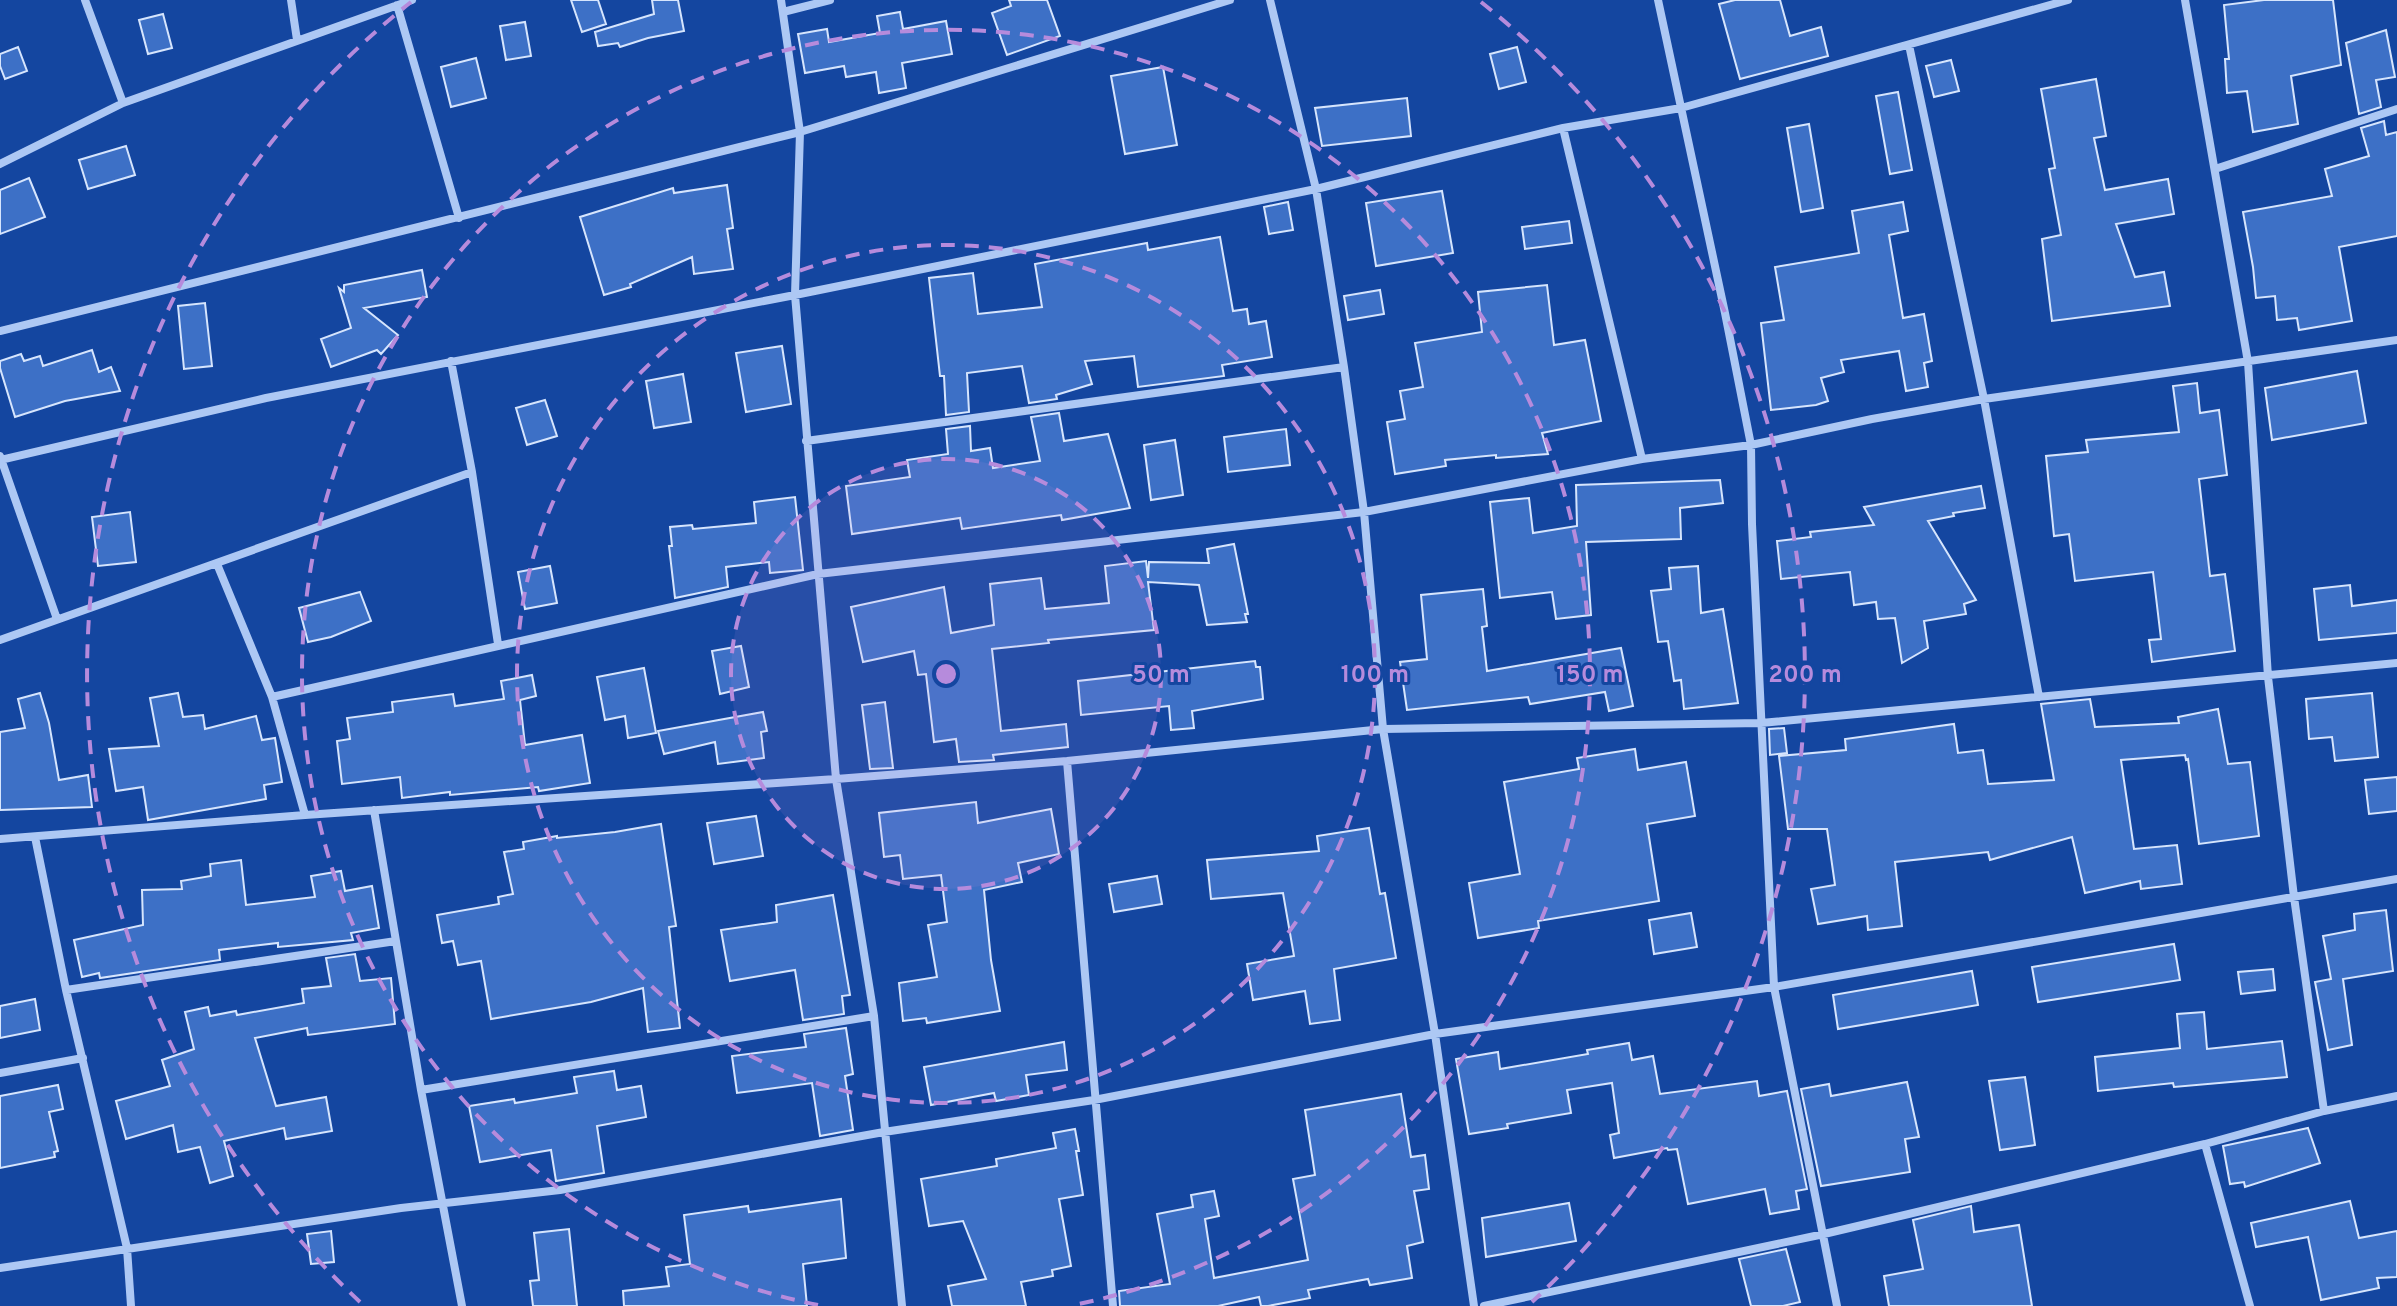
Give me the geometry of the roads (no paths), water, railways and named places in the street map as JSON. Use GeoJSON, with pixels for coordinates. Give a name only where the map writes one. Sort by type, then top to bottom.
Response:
{"type":"FeatureCollection","features":[{"type":"Feature","properties":{"kind":"street"},"geometry":{"type":"LineString","coordinates":[[85,0],[123,103]]}},
{"type":"Feature","properties":{"kind":"street"},"geometry":{"type":"LineString","coordinates":[[291,0],[297,40]]}},
{"type":"Feature","properties":{"kind":"street"},"geometry":{"type":"LineString","coordinates":[[0,164],[123,103],[412,0]]}},
{"type":"Feature","properties":{"kind":"street"},"geometry":{"type":"LineString","coordinates":[[781,0],[800,132],[795,295],[836,779],[874,1016],[902,1306]]}},
{"type":"Feature","properties":{"kind":"street"},"geometry":{"type":"LineString","coordinates":[[783,12],[830,0]]}},
{"type":"Feature","properties":{"kind":"street"},"geometry":{"type":"LineString","coordinates":[[0,331],[800,132],[1230,0]]}},
{"type":"Feature","properties":{"kind":"street"},"geometry":{"type":"LineString","coordinates":[[1270,0],[1316,189],[1344,367],[1364,512],[1383,729],[1435,1034],[1474,1306]]}},
{"type":"Feature","properties":{"kind":"street"},"geometry":{"type":"LineString","coordinates":[[1658,0],[1751,445],[1774,987],[1837,1306]]}},
{"type":"Feature","properties":{"kind":"street"},"geometry":{"type":"LineString","coordinates":[[57,619],[1,458],[266,398],[1316,189],[1563,128],[1681,108],[2068,0]]}},
{"type":"Feature","properties":{"kind":"street"},"geometry":{"type":"LineString","coordinates":[[2185,0],[2248,362],[2268,677],[2324,1111]]}},
{"type":"Feature","properties":{"kind":"street"},"geometry":{"type":"LineString","coordinates":[[397,5],[459,218]]}},
{"type":"Feature","properties":{"kind":"street"},"geometry":{"type":"LineString","coordinates":[[1909,45],[1984,399],[2039,697]]}},
{"type":"Feature","properties":{"kind":"street"},"geometry":{"type":"LineString","coordinates":[[2215,169],[2397,109]]}},
{"type":"Feature","properties":{"kind":"street"},"geometry":{"type":"LineString","coordinates":[[1563,128],[1642,459]]}},
{"type":"Feature","properties":{"kind":"street"},"geometry":{"type":"LineString","coordinates":[[272,697],[818,574],[1364,512],[1642,459],[1751,445],[1984,399],[2397,340]]}},
{"type":"Feature","properties":{"kind":"street"},"geometry":{"type":"LineString","coordinates":[[451,361],[472,472],[498,644]]}},
{"type":"Feature","properties":{"kind":"street"},"geometry":{"type":"LineString","coordinates":[[806,441],[1344,367]]}},
{"type":"Feature","properties":{"kind":"street"},"geometry":{"type":"LineString","coordinates":[[0,640],[472,472]]}},
{"type":"Feature","properties":{"kind":"street"},"geometry":{"type":"LineString","coordinates":[[217,564],[272,697],[305,815]]}},
{"type":"Feature","properties":{"kind":"street"},"geometry":{"type":"LineString","coordinates":[[0,839],[1067,761],[1383,729],[1761,723],[2397,663]]}},
{"type":"Feature","properties":{"kind":"street"},"geometry":{"type":"LineString","coordinates":[[1067,761],[1113,1306]]}},
{"type":"Feature","properties":{"kind":"street"},"geometry":{"type":"LineString","coordinates":[[374,810],[421,1090],[462,1306]]}},
{"type":"Feature","properties":{"kind":"street"},"geometry":{"type":"LineString","coordinates":[[35,837],[66,990],[127,1248],[131,1306]]}},
{"type":"Feature","properties":{"kind":"street"},"geometry":{"type":"LineString","coordinates":[[0,1268],[401,1208],[560,1190],[884,1132],[1094,1100],[1435,1034],[1774,987],[2397,879]]}},
{"type":"Feature","properties":{"kind":"street"},"geometry":{"type":"LineString","coordinates":[[66,990],[396,941]]}},
{"type":"Feature","properties":{"kind":"street"},"geometry":{"type":"LineString","coordinates":[[421,1090],[874,1016]]}},
{"type":"Feature","properties":{"kind":"street"},"geometry":{"type":"LineString","coordinates":[[0,1073],[83,1058]]}},
{"type":"Feature","properties":{"kind":"street"},"geometry":{"type":"LineString","coordinates":[[1484,1306],[1824,1234],[2205,1144],[2324,1111],[2397,1096]]}},
{"type":"Feature","properties":{"kind":"street"},"geometry":{"type":"LineString","coordinates":[[2205,1144],[2250,1306]]}}]}
